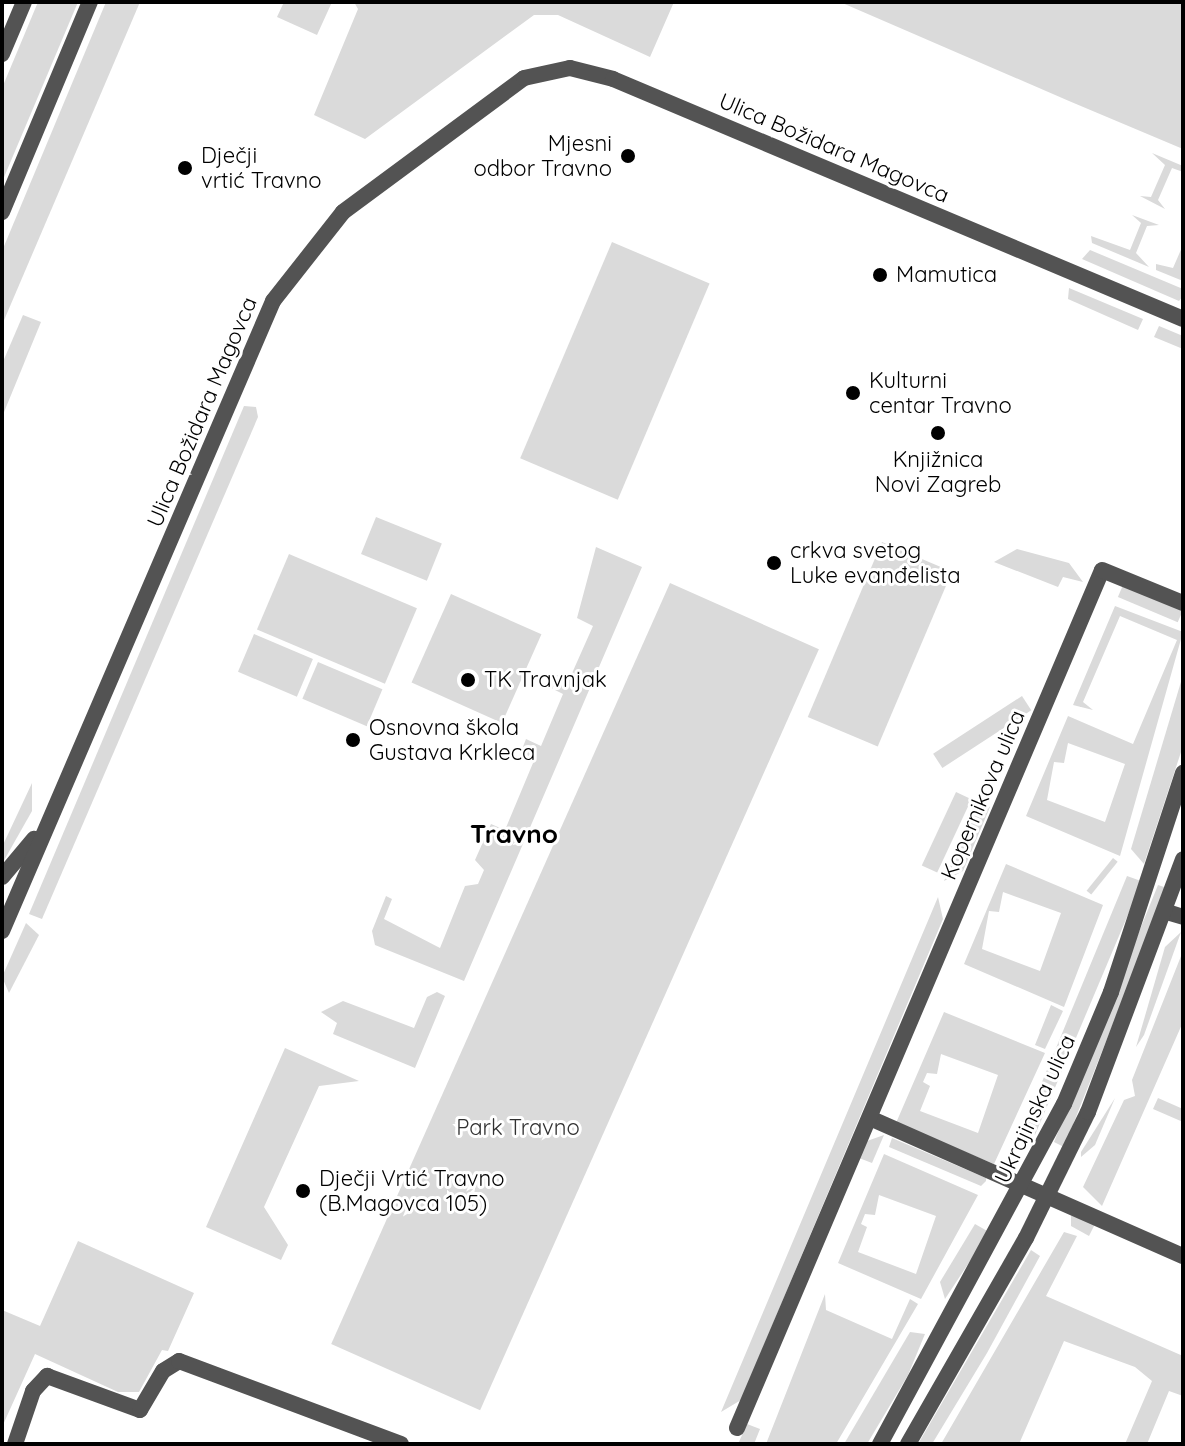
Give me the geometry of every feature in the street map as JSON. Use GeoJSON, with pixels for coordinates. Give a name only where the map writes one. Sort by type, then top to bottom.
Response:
{"type":"FeatureCollection","features":[{"type":"Feature","properties":{"kind":"street"},"geometry":{"type":"LineString","coordinates":[[2,54],[24,2]]}},
{"type":"Feature","properties":{"kind":"street"},"geometry":{"type":"LineString","coordinates":[[2,212],[90,2]]}},
{"type":"Feature","properties":{"kind":"street"},"geometry":{"type":"LineString","coordinates":[[2,32],[17,18]]}},
{"type":"Feature","properties":{"kind":"street","name":"Ulica Božidara Magovca"},"geometry":{"type":"LineString","coordinates":[[2,931],[256,335],[291,272],[357,200],[524,78],[570,68],[613,79],[1183,319]]}},
{"type":"Feature","properties":{"kind":"street","name":"Kopernikova ulica"},"geometry":{"type":"LineString","coordinates":[[737,1428],[872,1119],[1102,570],[1183,603]]}},
{"type":"Feature","properties":{"kind":"street","name":"Ukrajinska ulica"},"geometry":{"type":"LineString","coordinates":[[880,1444],[1023,1189],[1111,992],[1183,773]]}},
{"type":"Feature","properties":{"kind":"street"},"geometry":{"type":"LineString","coordinates":[[2,877],[45,826]]}},
{"type":"Feature","properties":{"kind":"street"},"geometry":{"type":"LineString","coordinates":[[908,1444],[1047,1199],[1175,914],[1183,859]]}},
{"type":"Feature","properties":{"kind":"street"},"geometry":{"type":"LineString","coordinates":[[872,1119],[1023,1189],[1183,1256]]}},
{"type":"Feature","properties":{"kind":"street"},"geometry":{"type":"LineString","coordinates":[[15,1444],[33,1391],[47,1376],[140,1410],[163,1371],[179,1361],[401,1444]]}},
{"type":"Feature","properties":{"kind":"green space"},"geometry":{"type":"Polygon","coordinates":[[[38,2],[78,2],[2,182],[2,88],[38,2]]]}},
{"type":"Feature","properties":{"kind":"green space"},"geometry":{"type":"Polygon","coordinates":[[[106,2],[140,2],[2,325],[2,251],[106,2]]]}},
{"type":"Feature","properties":{"kind":"green space"},"geometry":{"type":"Polygon","coordinates":[[[284,2],[332,2],[317,35],[277,17],[284,2]]]}},
{"type":"Feature","properties":{"kind":"green space"},"geometry":{"type":"Polygon","coordinates":[[[354,2],[674,2],[650,57],[558,15],[534,15],[365,139],[314,115],[358,9],[354,2]]]}},
{"type":"Feature","properties":{"kind":"green space"},"geometry":{"type":"Polygon","coordinates":[[[840,2],[1183,2],[1183,149],[1069,101],[840,2]]]}},
{"type":"Feature","properties":{"kind":"green space"},"geometry":{"type":"Polygon","coordinates":[[[1152,153],[1183,166],[1183,172],[1172,168],[1158,200],[1165,209],[1140,196],[1151,197],[1165,165],[1152,153]]]}},
{"type":"Feature","properties":{"kind":"green space"},"geometry":{"type":"Polygon","coordinates":[[[1132,215],[1159,225],[1147,226],[1136,253],[1149,267],[1092,243],[1091,236],[1130,250],[1141,223],[1132,215]]]}},
{"type":"Feature","properties":{"kind":"green space"},"geometry":{"type":"Polygon","coordinates":[[[612,242],[710,283],[618,500],[520,458],[612,242]]]}},
{"type":"Feature","properties":{"kind":"green space"},"geometry":{"type":"Polygon","coordinates":[[[1183,245],[1183,281],[1156,270],[1156,264],[1173,268],[1183,245]]]}},
{"type":"Feature","properties":{"kind":"green space"},"geometry":{"type":"Polygon","coordinates":[[[1090,250],[1183,289],[1183,296],[1179,301],[1082,259],[1090,250]]]}},
{"type":"Feature","properties":{"kind":"green space"},"geometry":{"type":"Polygon","coordinates":[[[1069,288],[1143,319],[1138,330],[1068,299],[1069,288]]]}},
{"type":"Feature","properties":{"kind":"green space"},"geometry":{"type":"Polygon","coordinates":[[[23,315],[41,322],[2,417],[2,364],[23,315]]]}},
{"type":"Feature","properties":{"kind":"green space"},"geometry":{"type":"Polygon","coordinates":[[[1159,326],[1183,336],[1183,349],[1154,337],[1159,326]]]}},
{"type":"Feature","properties":{"kind":"green space"},"geometry":{"type":"Polygon","coordinates":[[[244,406],[256,407],[258,417],[42,919],[29,914],[244,406]]]}},
{"type":"Feature","properties":{"kind":"green space"},"geometry":{"type":"Polygon","coordinates":[[[376,517],[442,544],[427,581],[361,554],[376,517]]]}},
{"type":"Feature","properties":{"kind":"green space"},"geometry":{"type":"Polygon","coordinates":[[[882,542],[952,572],[878,747],[808,717],[882,542]]]}},
{"type":"Feature","properties":{"kind":"green space"},"geometry":{"type":"Polygon","coordinates":[[[596,547],[642,567],[464,981],[375,945],[372,931],[386,896],[392,899],[384,919],[440,948],[465,886],[478,884],[484,870],[475,860],[491,824],[505,830],[533,763],[519,757],[526,739],[541,746],[563,694],[549,687],[554,674],[569,680],[593,626],[577,618],[596,547]]]}},
{"type":"Feature","properties":{"kind":"green space"},"geometry":{"type":"Polygon","coordinates":[[[1017,549],[1069,563],[1083,582],[1063,577],[1058,587],[994,562],[1017,549]]]}},
{"type":"Feature","properties":{"kind":"green space"},"geometry":{"type":"Polygon","coordinates":[[[289,554],[417,608],[385,684],[257,629],[289,554]]]}},
{"type":"Feature","properties":{"kind":"green space","name":"Park Travno"},"geometry":{"type":"Polygon","coordinates":[[[670,583],[819,649],[480,1410],[331,1344],[670,583]]]}},
{"type":"Feature","properties":{"kind":"green space"},"geometry":{"type":"Polygon","coordinates":[[[1123,585],[1183,610],[1178,622],[1118,597],[1123,585]]]}},
{"type":"Feature","properties":{"kind":"green space"},"geometry":{"type":"Polygon","coordinates":[[[451,594],[541,634],[502,723],[412,683],[451,594]]]}},
{"type":"Feature","properties":{"kind":"green space"},"geometry":{"type":"Polygon","coordinates":[[[1115,606],[1183,632],[1120,856],[1026,816],[1068,716],[1133,744],[1177,640],[1120,616],[1083,702],[1093,710],[1073,705],[1115,606]],[[1068,743],[1064,763],[1054,762],[1047,800],[1105,822],[1125,764],[1068,743]]]}},
{"type":"Feature","properties":{"kind":"green space"},"geometry":{"type":"Polygon","coordinates":[[[254,634],[313,659],[297,697],[238,672],[254,634]]]}},
{"type":"Feature","properties":{"kind":"green space"},"geometry":{"type":"Polygon","coordinates":[[[318,662],[382,689],[367,726],[302,699],[318,662]]]}},
{"type":"Feature","properties":{"kind":"green space"},"geometry":{"type":"Polygon","coordinates":[[[1183,675],[1183,746],[1144,864],[1131,849],[1183,675]]]}},
{"type":"Feature","properties":{"kind":"green space"},"geometry":{"type":"Polygon","coordinates":[[[1022,696],[1031,710],[942,768],[933,754],[1022,696]]]}},
{"type":"Feature","properties":{"kind":"green space"},"geometry":{"type":"Polygon","coordinates":[[[32,783],[32,811],[2,864],[2,847],[32,783]]]}},
{"type":"Feature","properties":{"kind":"green space"},"geometry":{"type":"Polygon","coordinates":[[[956,792],[971,799],[937,873],[922,865],[956,792]]]}},
{"type":"Feature","properties":{"kind":"green space"},"geometry":{"type":"Polygon","coordinates":[[[978,802],[990,807],[963,871],[944,881],[978,802]]]}},
{"type":"Feature","properties":{"kind":"green space"},"geometry":{"type":"Polygon","coordinates":[[[1113,858],[1118,862],[1091,894],[1087,891],[1113,858]]]}},
{"type":"Feature","properties":{"kind":"green space"},"geometry":{"type":"Polygon","coordinates":[[[1006,864],[1103,905],[1064,1007],[964,964],[1006,864]],[[1003,892],[999,912],[989,911],[982,949],[1040,971],[1061,913],[1003,892]]]}},
{"type":"Feature","properties":{"kind":"green space"},"geometry":{"type":"Polygon","coordinates":[[[1127,876],[1141,881],[1135,898],[1035,1135],[1023,1128],[1127,876]]]}},
{"type":"Feature","properties":{"kind":"green space"},"geometry":{"type":"Polygon","coordinates":[[[1158,885],[1167,888],[1064,1147],[1054,1142],[1158,885]]]}},
{"type":"Feature","properties":{"kind":"green space"},"geometry":{"type":"Polygon","coordinates":[[[938,897],[943,919],[741,1400],[721,1412],[938,897]]]}},
{"type":"Feature","properties":{"kind":"green space"},"geometry":{"type":"Polygon","coordinates":[[[26,923],[39,935],[9,993],[2,977],[26,923]]]}},
{"type":"Feature","properties":{"kind":"green space"},"geometry":{"type":"Polygon","coordinates":[[[1181,932],[1144,1035],[1136,1047],[1165,947],[1181,932]]]}},
{"type":"Feature","properties":{"kind":"green space"},"geometry":{"type":"Polygon","coordinates":[[[1183,951],[1183,1022],[1102,1206],[1083,1187],[1124,1100],[1135,1096],[1132,1080],[1183,951]]]}},
{"type":"Feature","properties":{"kind":"green space"},"geometry":{"type":"Polygon","coordinates":[[[437,992],[445,996],[415,1068],[333,1034],[337,1023],[321,1012],[343,1001],[414,1028],[427,997],[437,992]]]}},
{"type":"Feature","properties":{"kind":"green space"},"geometry":{"type":"Polygon","coordinates":[[[1051,1005],[1063,1011],[1045,1049],[1035,1045],[1051,1005]]]}},
{"type":"Feature","properties":{"kind":"green space"},"geometry":{"type":"Polygon","coordinates":[[[944,1012],[1045,1053],[994,1164],[896,1123],[944,1012]],[[941,1054],[937,1074],[927,1073],[923,1082],[930,1086],[920,1111],[978,1133],[998,1075],[941,1054]]]}},
{"type":"Feature","properties":{"kind":"green space"},"geometry":{"type":"Polygon","coordinates":[[[285,1048],[359,1081],[319,1086],[264,1207],[288,1245],[281,1260],[206,1227],[285,1048]]]}},
{"type":"Feature","properties":{"kind":"green space"},"geometry":{"type":"Polygon","coordinates":[[[1115,1098],[1095,1145],[1081,1157],[1081,1152],[1115,1098]]]}},
{"type":"Feature","properties":{"kind":"green space"},"geometry":{"type":"Polygon","coordinates":[[[1158,1098],[1183,1109],[1183,1122],[1153,1109],[1158,1098]]]}},
{"type":"Feature","properties":{"kind":"green space"},"geometry":{"type":"Polygon","coordinates":[[[884,1135],[872,1163],[859,1158],[867,1141],[884,1135]]]}},
{"type":"Feature","properties":{"kind":"green space"},"geometry":{"type":"Polygon","coordinates":[[[892,1138],[986,1178],[986,1181],[981,1186],[889,1147],[892,1138]]]}},
{"type":"Feature","properties":{"kind":"green space"},"geometry":{"type":"Polygon","coordinates":[[[884,1154],[978,1195],[921,1299],[838,1263],[884,1154]],[[879,1195],[875,1215],[865,1214],[861,1224],[867,1227],[858,1252],[916,1274],[936,1216],[879,1195]]]}},
{"type":"Feature","properties":{"kind":"green space"},"geometry":{"type":"Polygon","coordinates":[[[1071,1215],[1095,1224],[1089,1236],[1071,1226],[1071,1215]]]}},
{"type":"Feature","properties":{"kind":"green space"},"geometry":{"type":"Polygon","coordinates":[[[975,1224],[989,1232],[945,1299],[940,1282],[975,1224]]]}},
{"type":"Feature","properties":{"kind":"green space"},"geometry":{"type":"Polygon","coordinates":[[[1064,1232],[1077,1236],[1046,1296],[1183,1356],[1183,1396],[1169,1391],[1147,1444],[1125,1444],[1152,1381],[1135,1367],[1064,1341],[1019,1444],[941,1444],[1064,1232]]]}},
{"type":"Feature","properties":{"kind":"green space"},"geometry":{"type":"Polygon","coordinates":[[[78,1241],[194,1293],[168,1351],[162,1350],[139,1392],[118,1392],[35,1354],[2,1427],[2,1310],[40,1326],[78,1241]]]}},
{"type":"Feature","properties":{"kind":"green space"},"geometry":{"type":"Polygon","coordinates":[[[1031,1250],[1040,1256],[987,1353],[932,1444],[918,1444],[1031,1250]]]}},
{"type":"Feature","properties":{"kind":"green space"},"geometry":{"type":"Polygon","coordinates":[[[825,1294],[826,1310],[892,1339],[910,1299],[918,1304],[836,1444],[766,1444],[825,1294]]]}},
{"type":"Feature","properties":{"kind":"green space"},"geometry":{"type":"Polygon","coordinates":[[[910,1332],[925,1334],[908,1375],[867,1444],[844,1444],[910,1332]]]}},
{"type":"Feature","properties":{"kind":"green space"},"geometry":{"type":"Polygon","coordinates":[[[747,1424],[760,1429],[754,1444],[738,1444],[747,1424]]]}},
{"type":"Feature","properties":{"kind":"place","name":"Mjesni odbor Travno"},"geometry":{"type":"Point","coordinates":[628,156]}},
{"type":"Feature","properties":{"kind":"place","name":"Dječji vrtić Travno"},"geometry":{"type":"Point","coordinates":[185,168]}},
{"type":"Feature","properties":{"kind":"place","name":"Mamutica"},"geometry":{"type":"Point","coordinates":[880,275]}},
{"type":"Feature","properties":{"kind":"place","name":"Kulturni centar Travno"},"geometry":{"type":"Point","coordinates":[853,393]}},
{"type":"Feature","properties":{"kind":"place","name":"Knjižnica Novi Zagreb"},"geometry":{"type":"Point","coordinates":[938,433]}},
{"type":"Feature","properties":{"kind":"place","name":"crkva svetog Luke evanđelista"},"geometry":{"type":"Point","coordinates":[774,563]}},
{"type":"Feature","properties":{"kind":"place","name":"TK Travnjak"},"geometry":{"type":"Point","coordinates":[468,680]}},
{"type":"Feature","properties":{"kind":"place","name":"Osnovna škola Gustava Krkleca"},"geometry":{"type":"Point","coordinates":[353,740]}},
{"type":"Feature","properties":{"kind":"place","name":"Dječji Vrtić Travno (B.Magovca 105)"},"geometry":{"type":"Point","coordinates":[303,1191]}},
{"type":"Feature","properties":{"kind":"district","name":"Travno"},"geometry":{"type":"Point","coordinates":[514,834]}}]}
